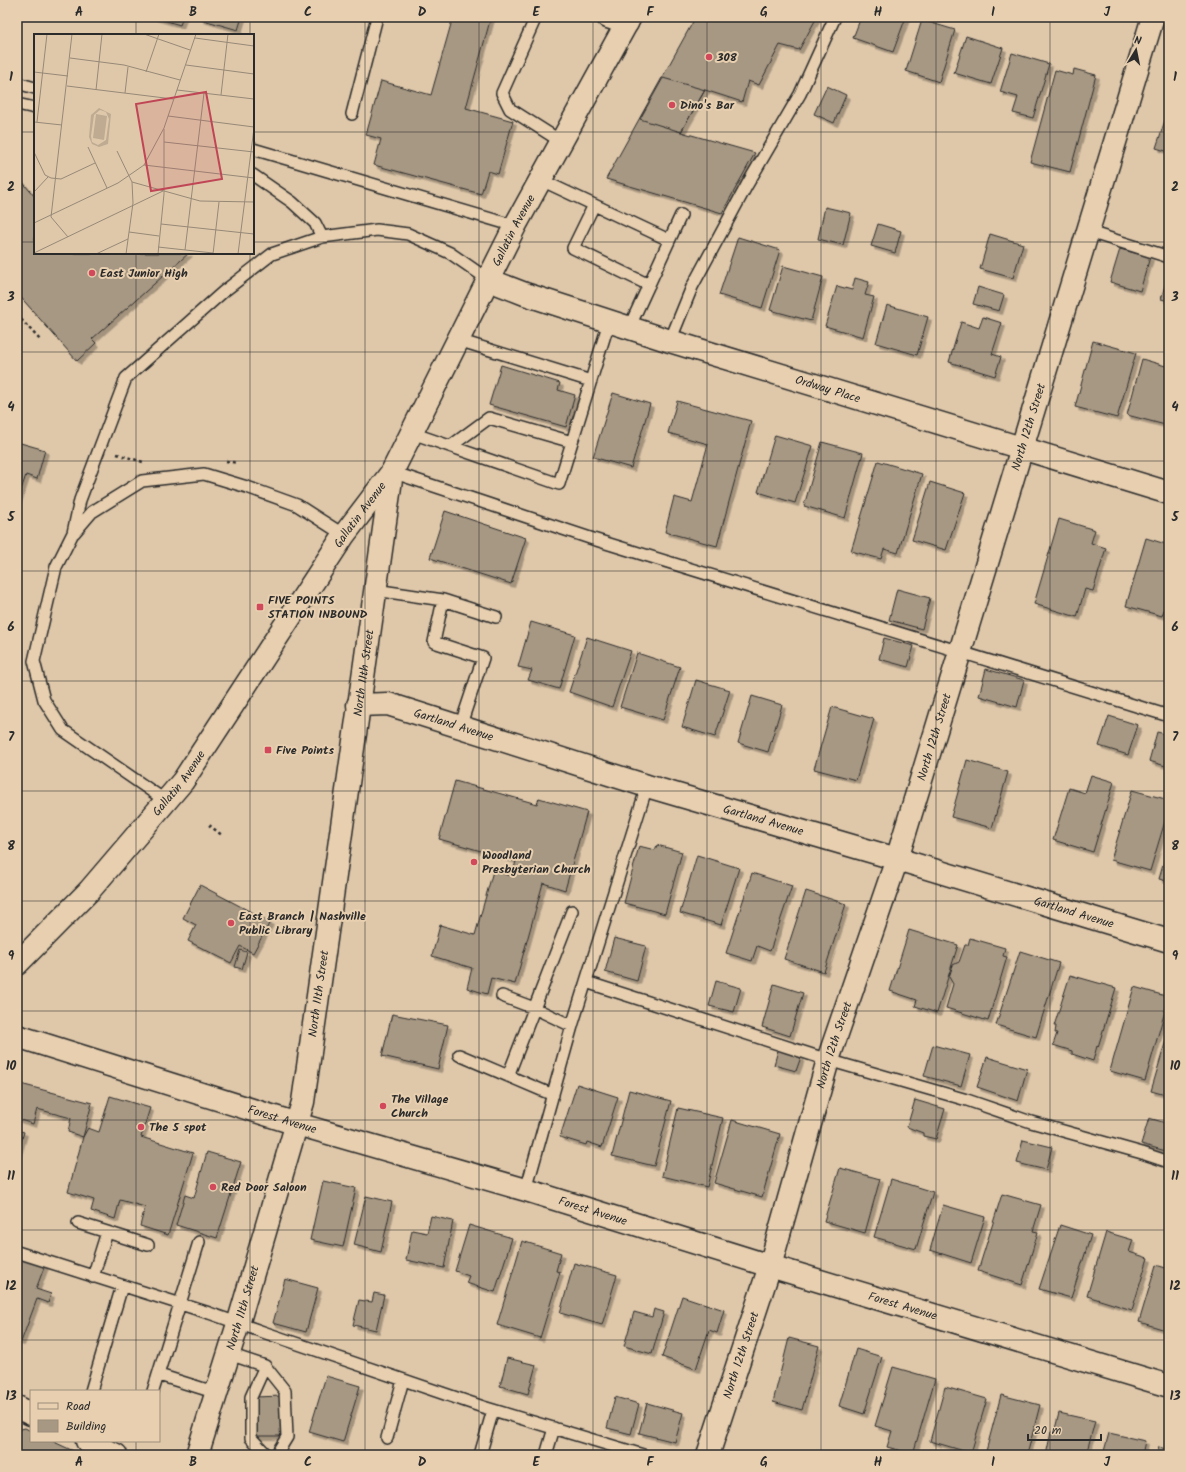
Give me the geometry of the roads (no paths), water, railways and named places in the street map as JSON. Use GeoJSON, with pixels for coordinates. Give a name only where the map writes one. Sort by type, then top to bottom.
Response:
{"type":"FeatureCollection","features":[{"type":"Feature","properties":{"kind":"street"},"geometry":{"type":"LineString","coordinates":[[1152,17],[1169,22]]}},
{"type":"Feature","properties":{"kind":"street","name":"North 12th Street"},"geometry":{"type":"LineString","coordinates":[[708,1455],[770,1266],[828,1060],[897,858],[1023,449],[1152,17]]}},
{"type":"Feature","properties":{"kind":"street","name":"Gallatin Avenue"},"geometry":{"type":"LineString","coordinates":[[17,964],[89,891],[183,781],[344,535],[392,472],[515,226],[562,142],[621,19]]}},
{"type":"Feature","properties":{"kind":"street","name":"Ordway Place"},"geometry":{"type":"LineString","coordinates":[[489,280],[525,294],[609,322],[1169,493]]}},
{"type":"Feature","properties":{"kind":"street","name":"North 11th Street"},"geometry":{"type":"LineString","coordinates":[[197,1455],[229,1354],[303,1102],[392,472]]}},
{"type":"Feature","properties":{"kind":"street","name":"Gartland Avenue"},"geometry":{"type":"LineString","coordinates":[[358,705],[388,704],[647,786],[897,858],[1169,941]]}},
{"type":"Feature","properties":{"kind":"street","name":"Forest Avenue"},"geometry":{"type":"LineString","coordinates":[[17,1036],[297,1124],[526,1190],[770,1266],[1169,1386]]}},
{"type":"Feature","properties":{"kind":"street"},"geometry":{"type":"LineString","coordinates":[[17,1407],[30,1414]]}},
{"type":"Feature","properties":{"kind":"street"},"geometry":{"type":"LineString","coordinates":[[89,1442],[116,1455]]}},
{"type":"Feature","properties":{"kind":"lane"},"geometry":{"type":"LineString","coordinates":[[352,114],[377,17]]}},
{"type":"Feature","properties":{"kind":"lane"},"geometry":{"type":"LineString","coordinates":[[536,17],[502,93],[510,109],[562,142]]}},
{"type":"Feature","properties":{"kind":"lane"},"geometry":{"type":"LineString","coordinates":[[670,341],[692,287],[747,185],[800,94],[835,17]]}},
{"type":"Feature","properties":{"kind":"lane"},"geometry":{"type":"LineString","coordinates":[[17,83],[34,88]]}},
{"type":"Feature","properties":{"kind":"lane"},"geometry":{"type":"LineString","coordinates":[[17,104],[34,108]]}},
{"type":"Feature","properties":{"kind":"lane"},"geometry":{"type":"LineString","coordinates":[[254,149],[515,226]]}},
{"type":"Feature","properties":{"kind":"lane"},"geometry":{"type":"LineString","coordinates":[[254,176],[292,202],[315,223],[322,237]]}},
{"type":"Feature","properties":{"kind":"lane"},"geometry":{"type":"LineString","coordinates":[[540,180],[669,240]]}},
{"type":"Feature","properties":{"kind":"lane"},"geometry":{"type":"LineString","coordinates":[[594,205],[573,248],[649,285]]}},
{"type":"Feature","properties":{"kind":"lane"},"geometry":{"type":"LineString","coordinates":[[629,328],[681,215]]}},
{"type":"Feature","properties":{"kind":"lane"},"geometry":{"type":"LineString","coordinates":[[166,801],[63,730],[44,700],[34,661],[56,567],[73,533],[80,500],[126,378],[223,292],[272,254],[322,237],[377,230],[408,234],[450,253],[489,280]]}},
{"type":"Feature","properties":{"kind":"lane"},"geometry":{"type":"LineString","coordinates":[[1088,232],[1169,258]]}},
{"type":"Feature","properties":{"kind":"lane"},"geometry":{"type":"LineString","coordinates":[[412,433],[559,484],[609,322]]}},
{"type":"Feature","properties":{"kind":"lane"},"geometry":{"type":"LineString","coordinates":[[458,340],[590,381]]}},
{"type":"Feature","properties":{"kind":"lane"},"geometry":{"type":"LineString","coordinates":[[451,446],[489,418],[572,442]]}},
{"type":"Feature","properties":{"kind":"lane"},"geometry":{"type":"LineString","coordinates":[[392,472],[585,536],[960,653],[1169,716]]}},
{"type":"Feature","properties":{"kind":"lane"},"geometry":{"type":"LineString","coordinates":[[73,533],[92,512],[142,481],[204,474],[247,487],[297,505],[344,535]]}},
{"type":"Feature","properties":{"kind":"lane"},"geometry":{"type":"LineString","coordinates":[[375,590],[443,600],[496,618]]}},
{"type":"Feature","properties":{"kind":"lane"},"geometry":{"type":"LineString","coordinates":[[443,600],[434,642],[483,658],[460,727]]}},
{"type":"Feature","properties":{"kind":"lane"},"geometry":{"type":"LineString","coordinates":[[526,1190],[572,1026],[647,786]]}},
{"type":"Feature","properties":{"kind":"lane"},"geometry":{"type":"LineString","coordinates":[[508,1076],[572,911]]}},
{"type":"Feature","properties":{"kind":"lane"},"geometry":{"type":"LineString","coordinates":[[586,982],[828,1060],[967,1100],[1031,1122],[1169,1162]]}},
{"type":"Feature","properties":{"kind":"lane"},"geometry":{"type":"LineString","coordinates":[[502,996],[534,1008],[572,1026]]}},
{"type":"Feature","properties":{"kind":"lane"},"geometry":{"type":"LineString","coordinates":[[459,1055],[553,1095]]}},
{"type":"Feature","properties":{"kind":"lane"},"geometry":{"type":"LineString","coordinates":[[78,1223],[148,1245]]}},
{"type":"Feature","properties":{"kind":"lane"},"geometry":{"type":"LineString","coordinates":[[93,1277],[107,1232]]}},
{"type":"Feature","properties":{"kind":"lane"},"geometry":{"type":"LineString","coordinates":[[153,1390],[199,1242]]}},
{"type":"Feature","properties":{"kind":"lane"},"geometry":{"type":"LineString","coordinates":[[17,1252],[209,1313],[493,1410],[643,1455]]}},
{"type":"Feature","properties":{"kind":"lane"},"geometry":{"type":"LineString","coordinates":[[91,1390],[122,1286]]}},
{"type":"Feature","properties":{"kind":"lane"},"geometry":{"type":"LineString","coordinates":[[229,1354],[265,1366],[285,1391],[287,1437],[276,1455]]}},
{"type":"Feature","properties":{"kind":"lane"},"geometry":{"type":"LineString","coordinates":[[265,1366],[251,1397],[251,1438],[268,1455]]}},
{"type":"Feature","properties":{"kind":"lane"},"geometry":{"type":"LineString","coordinates":[[159,1375],[217,1393]]}},
{"type":"Feature","properties":{"kind":"lane"},"geometry":{"type":"LineString","coordinates":[[387,1438],[403,1380]]}},
{"type":"Feature","properties":{"kind":"lane"},"geometry":{"type":"LineString","coordinates":[[480,1455],[493,1410]]}},
{"type":"Feature","properties":{"kind":"lane"},"geometry":{"type":"LineString","coordinates":[[546,1455],[554,1428]]}},
{"type":"Feature","properties":{"kind":"place","name":"308"},"geometry":{"type":"Point","coordinates":[709,57]}},
{"type":"Feature","properties":{"kind":"place","name":"Dino's Bar"},"geometry":{"type":"Point","coordinates":[672,105]}},
{"type":"Feature","properties":{"kind":"place","name":"East Junior High"},"geometry":{"type":"Point","coordinates":[92,273]}},
{"type":"Feature","properties":{"kind":"place","name":"FIVE POINTS STATION INBOUND"},"geometry":{"type":"Point","coordinates":[260,607]}},
{"type":"Feature","properties":{"kind":"place","name":"Five Points"},"geometry":{"type":"Point","coordinates":[268,750]}},
{"type":"Feature","properties":{"kind":"place","name":"Woodland Presbyterian Church"},"geometry":{"type":"Point","coordinates":[474,862]}},
{"type":"Feature","properties":{"kind":"place","name":"East Branch | Nashville Public Library"},"geometry":{"type":"Point","coordinates":[231,923]}},
{"type":"Feature","properties":{"kind":"place","name":"The Village Church"},"geometry":{"type":"Point","coordinates":[383,1106]}},
{"type":"Feature","properties":{"kind":"place","name":"The 5 spot"},"geometry":{"type":"Point","coordinates":[141,1127]}},
{"type":"Feature","properties":{"kind":"place","name":"Red Door Saloon"},"geometry":{"type":"Point","coordinates":[213,1187]}}]}
